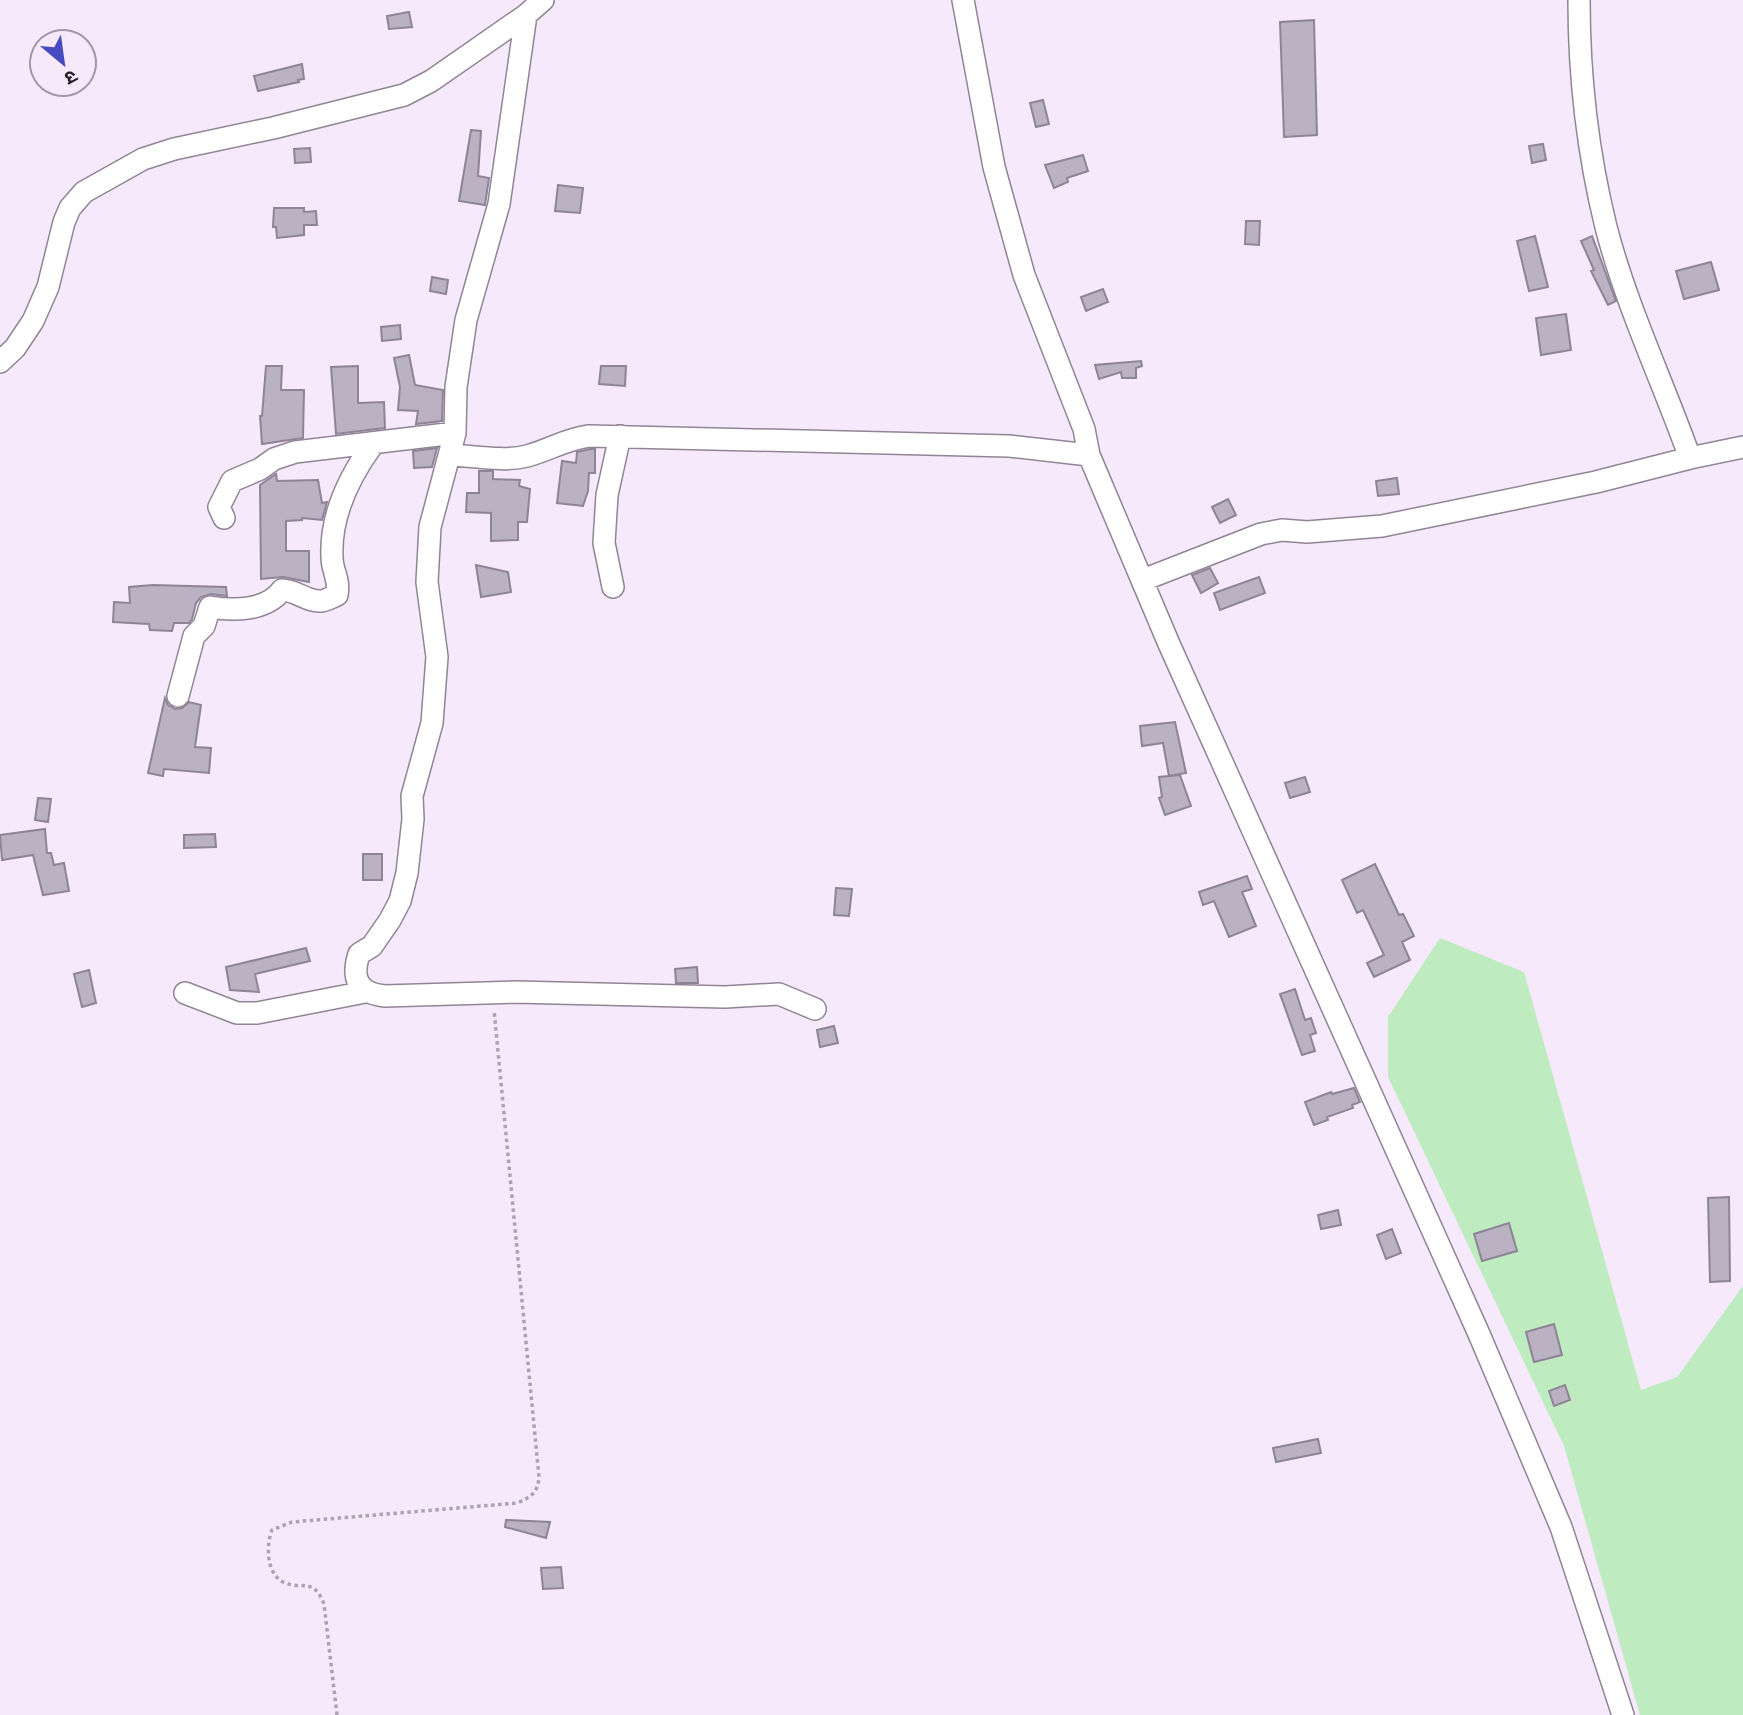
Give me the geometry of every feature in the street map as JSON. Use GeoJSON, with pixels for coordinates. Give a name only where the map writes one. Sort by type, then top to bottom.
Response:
{"type":"FeatureCollection","features":[{"type":"Feature","properties":{"kind":"street"},"geometry":{"type":"LineString","coordinates":[[0,362],[15,348],[33,321],[48,287],[64,222],[70,208],[84,192],[130,165],[163,152],[404,95],[430,81],[526,15],[542,0]]}},
{"type":"Feature","properties":{"kind":"street"},"geometry":{"type":"LineString","coordinates":[[963,0],[994,167],[1024,275],[1083,429],[1089,455],[1169,644],[1485,1347],[1561,1527],[1623,1715]]}},
{"type":"Feature","properties":{"kind":"street"},"geometry":{"type":"LineString","coordinates":[[1579,0],[1583,86],[1596,177],[1607,228],[1623,282],[1689,458]]}},
{"type":"Feature","properties":{"kind":"street"},"geometry":{"type":"LineString","coordinates":[[365,992],[358,981],[355,965],[359,954],[372,946],[400,901],[407,873],[412,796],[432,723],[437,657],[427,582],[430,527],[455,433],[460,350],[466,320],[499,204],[526,15]]}},
{"type":"Feature","properties":{"kind":"street"},"geometry":{"type":"LineString","coordinates":[[224,518],[219,507],[232,481],[260,469],[274,459],[295,452],[336,446],[455,433]]}},
{"type":"Feature","properties":{"kind":"street"},"geometry":{"type":"LineString","coordinates":[[450,455],[505,458],[526,456],[571,438],[620,436],[1009,446],[1089,455]]}},
{"type":"Feature","properties":{"kind":"street"},"geometry":{"type":"LineString","coordinates":[[613,587],[604,543],[607,495],[620,436]]}},
{"type":"Feature","properties":{"kind":"street"},"geometry":{"type":"LineString","coordinates":[[178,695],[194,636],[204,626],[210,607],[228,610],[258,605],[274,601],[282,590],[291,590],[321,601],[337,595],[339,582],[331,560],[337,515],[354,470],[373,444]]}},
{"type":"Feature","properties":{"kind":"street"},"geometry":{"type":"LineString","coordinates":[[1143,580],[1249,537],[1282,530],[1307,532],[1382,526],[1596,482],[1743,447]]}},
{"type":"Feature","properties":{"kind":"street"},"geometry":{"type":"LineString","coordinates":[[185,993],[237,1013],[257,1013],[365,992],[385,996],[528,993],[725,998],[779,994],[815,1009]]}},
{"type":"Feature","properties":{"kind":"path"},"geometry":{"type":"LineString","coordinates":[[337,1715],[321,1595],[314,1587],[289,1583],[277,1576],[268,1554],[268,1540],[272,1530],[292,1522],[517,1503],[531,1497],[538,1488],[492,994]]}},
{"type":"Feature","properties":{"kind":"green space"},"geometry":{"type":"Polygon","coordinates":[[[1440,938],[1524,972],[1641,1390],[1677,1377],[1743,1286],[1743,1715],[1640,1715],[1564,1446],[1388,1077],[1388,1017],[1440,938]]]}},
{"type":"Feature","properties":{"kind":"building"},"geometry":{"type":"Polygon","coordinates":[[[409,12],[412,27],[389,29],[387,16],[409,12]]]}},
{"type":"Feature","properties":{"kind":"building"},"geometry":{"type":"Polygon","coordinates":[[[1314,20],[1317,135],[1284,137],[1280,22],[1314,20]]]}},
{"type":"Feature","properties":{"kind":"building"},"geometry":{"type":"Polygon","coordinates":[[[302,64],[304,79],[258,91],[254,76],[302,64]]]}},
{"type":"Feature","properties":{"kind":"building"},"geometry":{"type":"Polygon","coordinates":[[[1043,100],[1049,124],[1036,127],[1030,103],[1043,100]]]}},
{"type":"Feature","properties":{"kind":"building"},"geometry":{"type":"Polygon","coordinates":[[[471,130],[481,131],[478,176],[489,178],[485,205],[459,201],[471,130]]]}},
{"type":"Feature","properties":{"kind":"building"},"geometry":{"type":"Polygon","coordinates":[[[1543,144],[1546,160],[1532,163],[1529,146],[1543,144]]]}},
{"type":"Feature","properties":{"kind":"building"},"geometry":{"type":"Polygon","coordinates":[[[310,148],[311,162],[295,163],[294,149],[310,148]]]}},
{"type":"Feature","properties":{"kind":"building"},"geometry":{"type":"Polygon","coordinates":[[[1083,155],[1088,171],[1067,178],[1068,182],[1054,188],[1045,165],[1083,155]]]}},
{"type":"Feature","properties":{"kind":"building"},"geometry":{"type":"Polygon","coordinates":[[[558,185],[583,188],[580,213],[555,211],[558,185]]]}},
{"type":"Feature","properties":{"kind":"building"},"geometry":{"type":"Polygon","coordinates":[[[274,208],[304,208],[304,212],[316,211],[317,225],[304,225],[304,235],[277,238],[276,227],[273,227],[274,208]]]}},
{"type":"Feature","properties":{"kind":"building"},"geometry":{"type":"Polygon","coordinates":[[[1246,221],[1260,221],[1259,245],[1245,244],[1246,221]]]}},
{"type":"Feature","properties":{"kind":"building"},"geometry":{"type":"Polygon","coordinates":[[[1535,236],[1548,287],[1529,291],[1517,241],[1535,236]]]}},
{"type":"Feature","properties":{"kind":"building"},"geometry":{"type":"Polygon","coordinates":[[[1592,236],[1616,301],[1608,305],[1591,271],[1594,270],[1581,241],[1592,236]]]}},
{"type":"Feature","properties":{"kind":"building"},"geometry":{"type":"Polygon","coordinates":[[[1711,262],[1719,290],[1684,299],[1676,271],[1711,262]]]}},
{"type":"Feature","properties":{"kind":"building"},"geometry":{"type":"Polygon","coordinates":[[[432,277],[448,280],[446,294],[430,291],[432,277]]]}},
{"type":"Feature","properties":{"kind":"building"},"geometry":{"type":"Polygon","coordinates":[[[1103,289],[1108,302],[1086,311],[1081,297],[1103,289]]]}},
{"type":"Feature","properties":{"kind":"building"},"geometry":{"type":"Polygon","coordinates":[[[1566,314],[1571,350],[1541,355],[1536,318],[1566,314]]]}},
{"type":"Feature","properties":{"kind":"building"},"geometry":{"type":"Polygon","coordinates":[[[400,325],[401,339],[382,341],[381,327],[400,325]]]}},
{"type":"Feature","properties":{"kind":"building"},"geometry":{"type":"Polygon","coordinates":[[[409,355],[415,385],[443,390],[442,421],[416,424],[418,411],[398,410],[400,387],[394,358],[409,355]]]}},
{"type":"Feature","properties":{"kind":"building"},"geometry":{"type":"Polygon","coordinates":[[[1141,361],[1142,366],[1136,368],[1136,378],[1122,378],[1121,372],[1099,379],[1095,365],[1141,361]]]}},
{"type":"Feature","properties":{"kind":"building"},"geometry":{"type":"Polygon","coordinates":[[[266,366],[282,366],[281,390],[304,390],[303,438],[262,444],[260,416],[266,366]]]}},
{"type":"Feature","properties":{"kind":"building"},"geometry":{"type":"Polygon","coordinates":[[[358,366],[358,403],[384,402],[385,428],[336,434],[331,367],[358,366]]]}},
{"type":"Feature","properties":{"kind":"building"},"geometry":{"type":"Polygon","coordinates":[[[601,366],[626,366],[625,386],[599,384],[601,366]]]}},
{"type":"Feature","properties":{"kind":"building"},"geometry":{"type":"Polygon","coordinates":[[[437,448],[432,467],[414,468],[413,451],[437,448]]]}},
{"type":"Feature","properties":{"kind":"building"},"geometry":{"type":"Polygon","coordinates":[[[595,449],[595,473],[589,473],[588,491],[583,506],[557,503],[562,461],[576,463],[577,452],[595,449]]]}},
{"type":"Feature","properties":{"kind":"building"},"geometry":{"type":"Polygon","coordinates":[[[479,471],[493,471],[493,479],[520,480],[519,486],[530,489],[527,522],[518,522],[518,540],[491,541],[491,513],[466,512],[467,493],[479,493],[479,471]]]}},
{"type":"Feature","properties":{"kind":"building"},"geometry":{"type":"Polygon","coordinates":[[[276,474],[277,481],[318,480],[322,503],[327,502],[322,520],[302,518],[286,521],[286,551],[309,551],[309,582],[283,577],[261,579],[260,485],[276,474]]]}},
{"type":"Feature","properties":{"kind":"building"},"geometry":{"type":"Polygon","coordinates":[[[1397,478],[1399,494],[1378,496],[1376,481],[1397,478]]]}},
{"type":"Feature","properties":{"kind":"building"},"geometry":{"type":"Polygon","coordinates":[[[1228,499],[1236,515],[1220,523],[1212,507],[1228,499]]]}},
{"type":"Feature","properties":{"kind":"building"},"geometry":{"type":"Polygon","coordinates":[[[476,565],[508,572],[511,592],[481,597],[476,565]]]}},
{"type":"Feature","properties":{"kind":"building"},"geometry":{"type":"Polygon","coordinates":[[[1210,568],[1218,583],[1201,593],[1192,575],[1210,568]]]}},
{"type":"Feature","properties":{"kind":"building"},"geometry":{"type":"Polygon","coordinates":[[[1259,577],[1265,593],[1220,610],[1214,593],[1259,577]]]}},
{"type":"Feature","properties":{"kind":"building"},"geometry":{"type":"Polygon","coordinates":[[[129,587],[226,587],[227,596],[211,594],[201,597],[189,623],[174,623],[172,631],[150,630],[149,624],[113,622],[114,602],[130,603],[129,587]]]}},
{"type":"Feature","properties":{"kind":"building"},"geometry":{"type":"Polygon","coordinates":[[[165,698],[168,705],[175,709],[182,708],[189,702],[201,705],[195,747],[211,748],[209,773],[164,769],[163,776],[148,773],[165,698]]]}},
{"type":"Feature","properties":{"kind":"building"},"geometry":{"type":"Polygon","coordinates":[[[1175,722],[1186,773],[1169,776],[1163,743],[1142,746],[1140,726],[1175,722]]]}},
{"type":"Feature","properties":{"kind":"building"},"geometry":{"type":"Polygon","coordinates":[[[1180,775],[1191,806],[1165,815],[1159,798],[1162,797],[1159,777],[1180,775]]]}},
{"type":"Feature","properties":{"kind":"building"},"geometry":{"type":"Polygon","coordinates":[[[1305,777],[1310,792],[1290,798],[1285,783],[1305,777]]]}},
{"type":"Feature","properties":{"kind":"building"},"geometry":{"type":"Polygon","coordinates":[[[38,798],[51,799],[48,822],[35,820],[38,798]]]}},
{"type":"Feature","properties":{"kind":"building"},"geometry":{"type":"Polygon","coordinates":[[[45,829],[47,853],[51,853],[54,865],[64,863],[69,891],[43,895],[33,855],[2,860],[0,835],[45,829]]]}},
{"type":"Feature","properties":{"kind":"building"},"geometry":{"type":"Polygon","coordinates":[[[215,834],[216,847],[184,848],[184,835],[215,834]]]}},
{"type":"Feature","properties":{"kind":"building"},"geometry":{"type":"Polygon","coordinates":[[[363,854],[382,854],[382,880],[363,880],[363,854]]]}},
{"type":"Feature","properties":{"kind":"building"},"geometry":{"type":"Polygon","coordinates":[[[1375,864],[1399,915],[1403,914],[1414,936],[1402,942],[1410,960],[1374,977],[1367,963],[1384,955],[1363,910],[1357,913],[1342,880],[1375,864]]]}},
{"type":"Feature","properties":{"kind":"building"},"geometry":{"type":"Polygon","coordinates":[[[1247,876],[1252,889],[1242,892],[1256,926],[1229,937],[1214,901],[1203,905],[1199,892],[1247,876]]]}},
{"type":"Feature","properties":{"kind":"building"},"geometry":{"type":"Polygon","coordinates":[[[836,888],[852,889],[849,916],[834,915],[836,888]]]}},
{"type":"Feature","properties":{"kind":"building"},"geometry":{"type":"Polygon","coordinates":[[[306,948],[310,961],[255,974],[259,992],[230,990],[226,967],[306,948]]]}},
{"type":"Feature","properties":{"kind":"building"},"geometry":{"type":"Polygon","coordinates":[[[697,967],[698,983],[676,983],[675,969],[697,967]]]}},
{"type":"Feature","properties":{"kind":"building"},"geometry":{"type":"Polygon","coordinates":[[[89,970],[96,1003],[82,1007],[74,974],[89,970]]]}},
{"type":"Feature","properties":{"kind":"building"},"geometry":{"type":"Polygon","coordinates":[[[1295,989],[1305,1020],[1311,1018],[1316,1033],[1310,1035],[1315,1051],[1302,1055],[1280,994],[1295,989]]]}},
{"type":"Feature","properties":{"kind":"building"},"geometry":{"type":"Polygon","coordinates":[[[834,1026],[838,1043],[820,1047],[817,1030],[834,1026]]]}},
{"type":"Feature","properties":{"kind":"building"},"geometry":{"type":"Polygon","coordinates":[[[1354,1088],[1360,1102],[1352,1105],[1353,1108],[1327,1117],[1328,1120],[1314,1125],[1305,1102],[1331,1092],[1332,1094],[1354,1088]]]}},
{"type":"Feature","properties":{"kind":"building"},"geometry":{"type":"Polygon","coordinates":[[[1729,1197],[1730,1281],[1710,1282],[1708,1198],[1729,1197]]]}},
{"type":"Feature","properties":{"kind":"building"},"geometry":{"type":"Polygon","coordinates":[[[1338,1210],[1341,1225],[1321,1229],[1318,1215],[1338,1210]]]}},
{"type":"Feature","properties":{"kind":"building"},"geometry":{"type":"Polygon","coordinates":[[[1509,1223],[1517,1251],[1482,1261],[1474,1234],[1509,1223]]]}},
{"type":"Feature","properties":{"kind":"building"},"geometry":{"type":"Polygon","coordinates":[[[1392,1229],[1401,1253],[1386,1259],[1377,1235],[1392,1229]]]}},
{"type":"Feature","properties":{"kind":"building"},"geometry":{"type":"Polygon","coordinates":[[[1554,1324],[1562,1355],[1534,1362],[1526,1332],[1554,1324]]]}},
{"type":"Feature","properties":{"kind":"building"},"geometry":{"type":"Polygon","coordinates":[[[1565,1385],[1570,1400],[1554,1406],[1549,1391],[1565,1385]]]}},
{"type":"Feature","properties":{"kind":"building"},"geometry":{"type":"Polygon","coordinates":[[[1318,1439],[1321,1453],[1276,1462],[1273,1448],[1318,1439]]]}},
{"type":"Feature","properties":{"kind":"building"},"geometry":{"type":"Polygon","coordinates":[[[506,1520],[550,1522],[546,1538],[505,1527],[506,1520]]]}},
{"type":"Feature","properties":{"kind":"building"},"geometry":{"type":"Polygon","coordinates":[[[561,1567],[563,1588],[543,1589],[541,1568],[561,1567]]]}}]}
